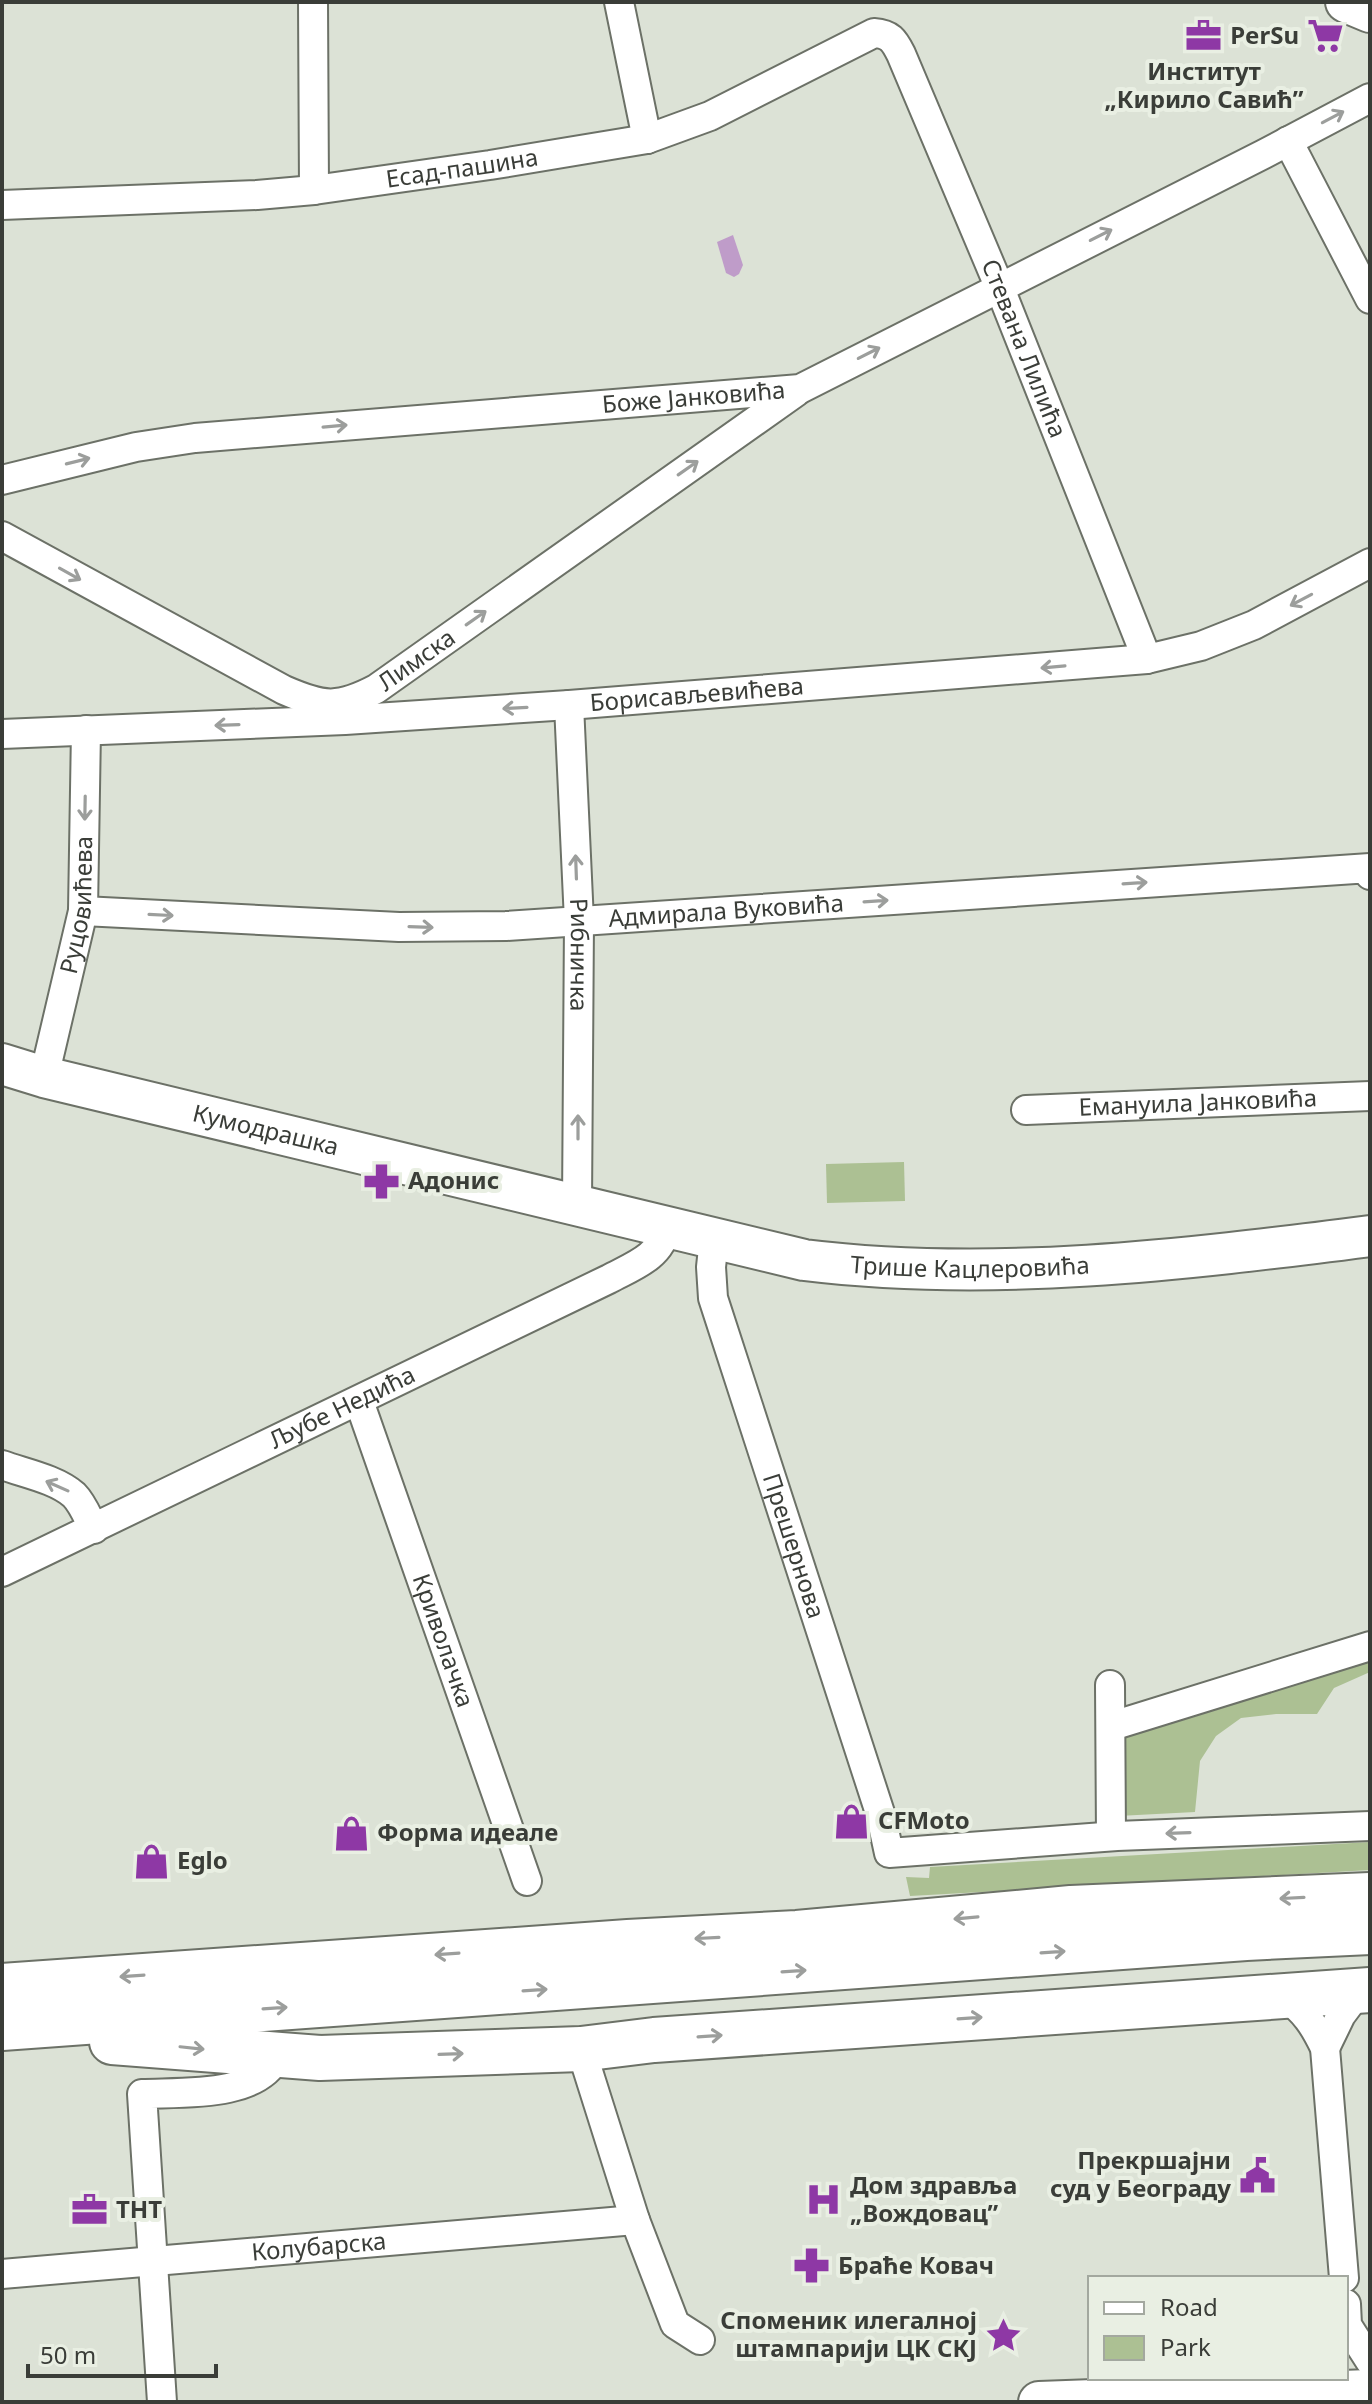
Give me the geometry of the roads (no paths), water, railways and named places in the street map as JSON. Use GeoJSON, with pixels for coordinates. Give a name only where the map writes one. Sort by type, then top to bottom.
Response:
{"type":"FeatureCollection","features":[{"type":"Feature","properties":{"kind":"highway"},"geometry":{"type":"LineString","coordinates":[[2,1986],[797,1933],[1071,1908],[1370,1895]]}},
{"type":"Feature","properties":{"kind":"highway"},"geometry":{"type":"LineString","coordinates":[[2,2028],[1246,1938],[1370,1932]]}},
{"type":"Feature","properties":{"kind":"highway"},"geometry":{"type":"LineString","coordinates":[[2,2036],[320,2058],[581,2049],[670,2039],[1365,1991]]}},
{"type":"Feature","properties":{"kind":"street"},"geometry":{"type":"LineString","coordinates":[[313,2],[314,190]]}},
{"type":"Feature","properties":{"kind":"street"},"geometry":{"type":"LineString","coordinates":[[619,2],[647,139]]}},
{"type":"Feature","properties":{"kind":"street"},"geometry":{"type":"LineString","coordinates":[[1346,2],[1370,12]]}},
{"type":"Feature","properties":{"kind":"street","name":"Есад-пашина"},"geometry":{"type":"LineString","coordinates":[[2,205],[314,190],[647,139],[710,116],[874,33],[886,34],[895,41]]}},
{"type":"Feature","properties":{"kind":"street","name":"Стевана Лилића"},"geometry":{"type":"LineString","coordinates":[[895,41],[999,286],[1147,659]]}},
{"type":"Feature","properties":{"kind":"street","name":"Боже Јанковића"},"geometry":{"type":"LineString","coordinates":[[2,480],[136,447],[195,438],[800,389],[1370,98]]}},
{"type":"Feature","properties":{"kind":"street"},"geometry":{"type":"LineString","coordinates":[[1288,141],[1370,299]]}},
{"type":"Feature","properties":{"kind":"street","name":"Лимска"},"geometry":{"type":"LineString","coordinates":[[2,536],[284,690],[327,705],[360,697],[388,680],[800,389]]}},
{"type":"Feature","properties":{"kind":"street","name":"Борисављевићева"},"geometry":{"type":"LineString","coordinates":[[2,734],[273,723],[569,705],[1147,659],[1201,646],[1254,625],[1370,563]]}},
{"type":"Feature","properties":{"kind":"street"},"geometry":{"type":"LineString","coordinates":[[388,680],[389,699],[404,715]]}},
{"type":"Feature","properties":{"kind":"street"},"geometry":{"type":"LineString","coordinates":[[273,723],[285,708],[284,690]]}},
{"type":"Feature","properties":{"kind":"street","name":"Рибничка"},"geometry":{"type":"LineString","coordinates":[[569,705],[579,921],[577,1205]]}},
{"type":"Feature","properties":{"kind":"street","name":"Руцовићева"},"geometry":{"type":"LineString","coordinates":[[44,1077],[83,911],[86,730]]}},
{"type":"Feature","properties":{"kind":"street"},"geometry":{"type":"LineString","coordinates":[[1370,868],[1370,875]]}},
{"type":"Feature","properties":{"kind":"street","name":"Адмирала Вуковића"},"geometry":{"type":"LineString","coordinates":[[83,911],[452,928],[1370,868]]}},
{"type":"Feature","properties":{"kind":"street","name":"Кумодрашка"},"geometry":{"type":"LineString","coordinates":[[2,1064],[44,1077],[577,1205]]}},
{"type":"Feature","properties":{"kind":"street","name":"Емануила Јанковића"},"geometry":{"type":"LineString","coordinates":[[1026,1110],[1370,1096]]}},
{"type":"Feature","properties":{"kind":"street","name":"Трише Кацлеровића"},"geometry":{"type":"LineString","coordinates":[[577,1205],[804,1260],[842,1265],[983,1269],[1208,1256],[1370,1236]]}},
{"type":"Feature","properties":{"kind":"street","name":"Љубе Недића"},"geometry":{"type":"LineString","coordinates":[[2,1572],[633,1266],[657,1250],[664,1241],[666,1228]]}},
{"type":"Feature","properties":{"kind":"street","name":"Прешернова"},"geometry":{"type":"LineString","coordinates":[[714,1239],[711,1267],[713,1298],[881,1816],[889,1853],[1111,1836]]}},
{"type":"Feature","properties":{"kind":"street","name":"Криволачка"},"geometry":{"type":"LineString","coordinates":[[359,1401],[527,1881]]}},
{"type":"Feature","properties":{"kind":"street"},"geometry":{"type":"LineString","coordinates":[[2,1465],[73,1493],[94,1529]]}},
{"type":"Feature","properties":{"kind":"street"},"geometry":{"type":"LineString","coordinates":[[1112,1726],[1365,1650]]}},
{"type":"Feature","properties":{"kind":"street"},"geometry":{"type":"LineString","coordinates":[[1110,1685],[1111,1836],[1370,1826]]}},
{"type":"Feature","properties":{"kind":"street"},"geometry":{"type":"LineString","coordinates":[[1325,2048],[1333,2029],[1365,1991]]}},
{"type":"Feature","properties":{"kind":"street"},"geometry":{"type":"LineString","coordinates":[[1284,1996],[1311,2020],[1325,2048],[1344,2276]]}},
{"type":"Feature","properties":{"kind":"street"},"geometry":{"type":"LineString","coordinates":[[581,2049],[635,2220],[675,2324],[700,2340]]}},
{"type":"Feature","properties":{"kind":"street"},"geometry":{"type":"LineString","coordinates":[[162,2402],[142,2094],[227,2088],[266,2073],[277,2057]]}},
{"type":"Feature","properties":{"kind":"street","name":"Колубарска"},"geometry":{"type":"LineString","coordinates":[[2,2274],[635,2220]]}},
{"type":"Feature","properties":{"kind":"street"},"geometry":{"type":"LineString","coordinates":[[1348,2322],[1370,2361]]}},
{"type":"Feature","properties":{"kind":"street"},"geometry":{"type":"LineString","coordinates":[[1039,2402],[1298,2386],[1370,2390]]}},
{"type":"Feature","properties":{"kind":"place","name":"Институт „Кирило Савић”"},"geometry":{"type":"Point","coordinates":[1204,35]}},
{"type":"Feature","properties":{"kind":"place","name":"PerSu"},"geometry":{"type":"Point","coordinates":[1325,36]}},
{"type":"Feature","properties":{"kind":"place","name":"Адонис"},"geometry":{"type":"Point","coordinates":[382,1181]}},
{"type":"Feature","properties":{"kind":"place","name":"CFMoto"},"geometry":{"type":"Point","coordinates":[852,1821]}},
{"type":"Feature","properties":{"kind":"place","name":"Форма идеале"},"geometry":{"type":"Point","coordinates":[351,1833]}},
{"type":"Feature","properties":{"kind":"place","name":"Eglo"},"geometry":{"type":"Point","coordinates":[151,1861]}},
{"type":"Feature","properties":{"kind":"place","name":"Прекршајни суд у Београду"},"geometry":{"type":"Point","coordinates":[1257,2175]}},
{"type":"Feature","properties":{"kind":"place","name":"Дом здравља „Вождовац”"},"geometry":{"type":"Point","coordinates":[824,2200]}},
{"type":"Feature","properties":{"kind":"place","name":"ТНТ"},"geometry":{"type":"Point","coordinates":[90,2210]}},
{"type":"Feature","properties":{"kind":"place","name":"Браће Ковач"},"geometry":{"type":"Point","coordinates":[812,2266]}},
{"type":"Feature","properties":{"kind":"place","name":"Споменик илегалној штампарији ЦК СКЈ"},"geometry":{"type":"Point","coordinates":[1003,2335]}}]}
